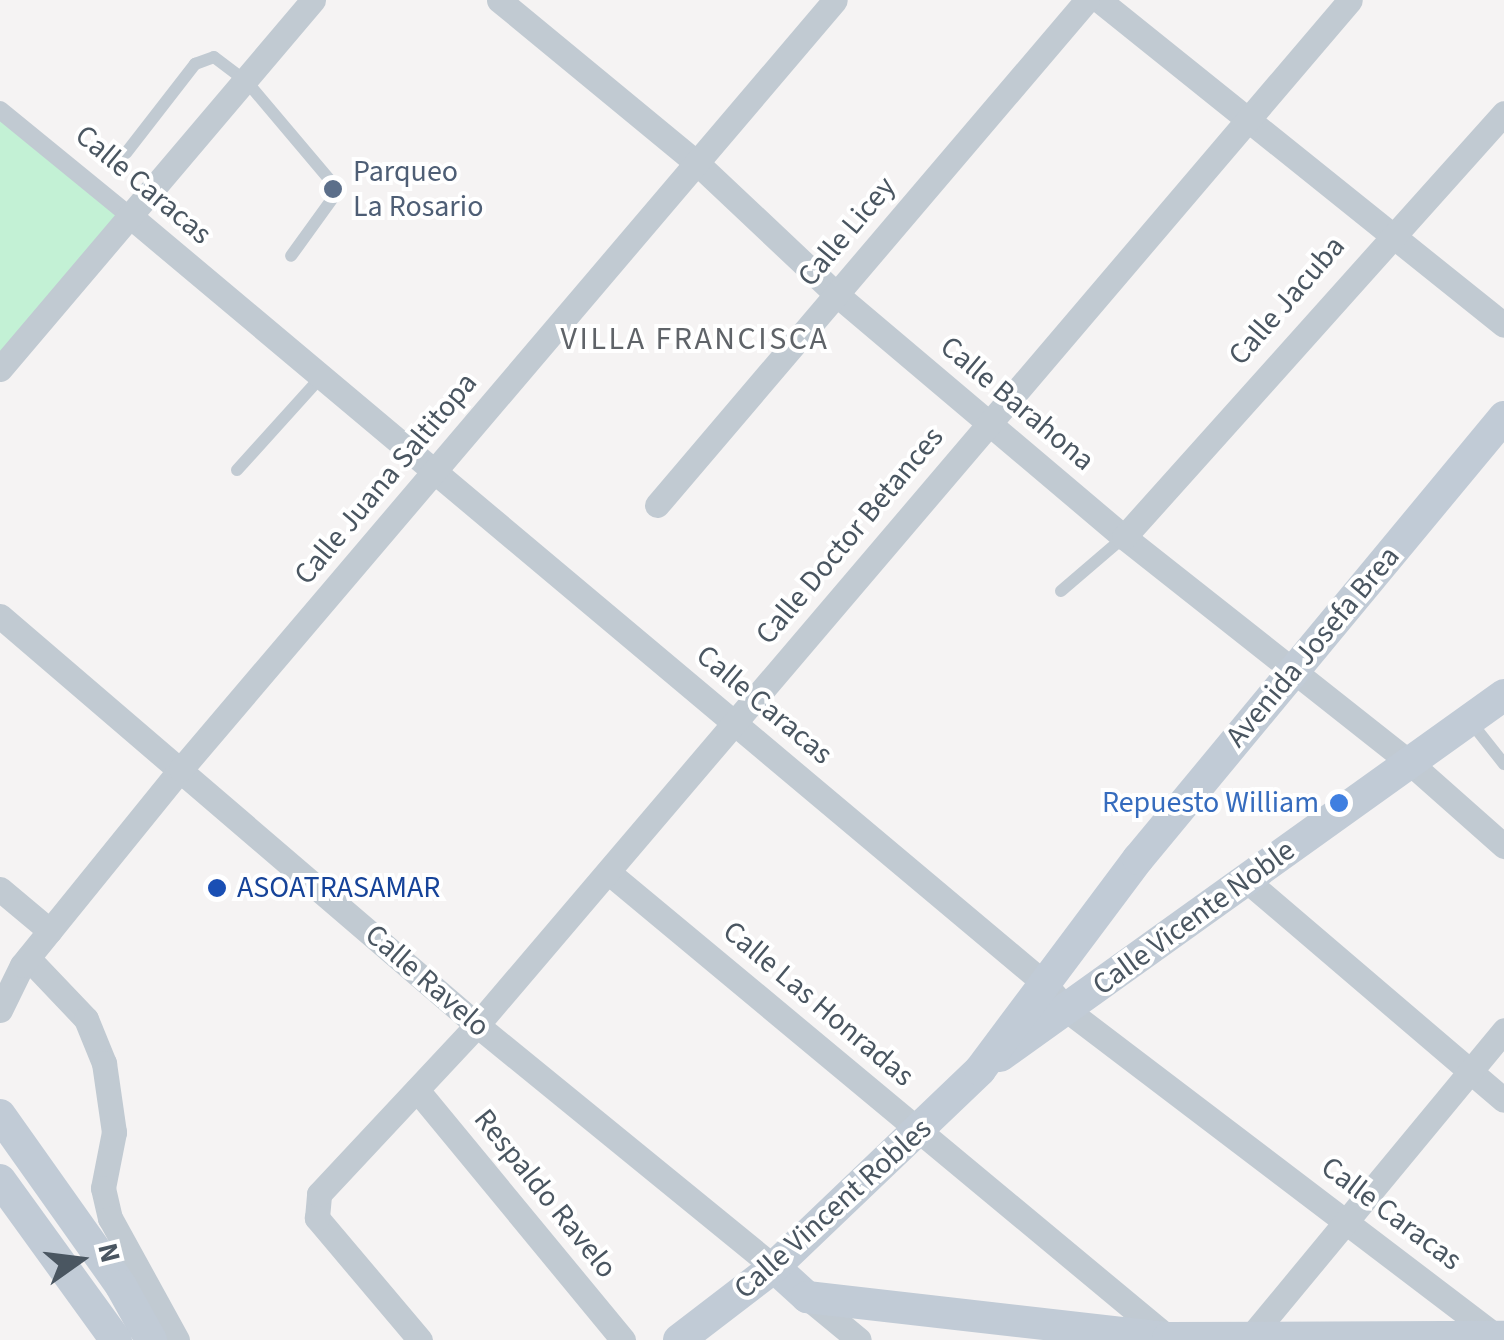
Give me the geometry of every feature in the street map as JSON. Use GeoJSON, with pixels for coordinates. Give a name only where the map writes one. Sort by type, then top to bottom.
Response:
{"type":"FeatureCollection","features":[{"type":"Feature","properties":{"kind":"main road","name":"Avenida Josefa Brea"},"geometry":{"type":"LineString","coordinates":[[980,1070],[1044,982],[1293,671],[1504,417]]}},
{"type":"Feature","properties":{"kind":"main road","name":"Calle Vicente Noble"},"geometry":{"type":"LineString","coordinates":[[980,1070],[1504,694]]}},
{"type":"Feature","properties":{"kind":"main road","name":"Calle Vincent Robles"},"geometry":{"type":"LineString","coordinates":[[679,1340],[774,1268],[922,1132],[980,1070]]}},
{"type":"Feature","properties":{"kind":"main road"},"geometry":{"type":"LineString","coordinates":[[0,1115],[122,1286],[151,1340]]}},
{"type":"Feature","properties":{"kind":"main road"},"geometry":{"type":"LineString","coordinates":[[0,1180],[116,1340]]}},
{"type":"Feature","properties":{"kind":"main road","name":"Calle Ravelo"},"geometry":{"type":"LineString","coordinates":[[774,1268],[807,1297]]}},
{"type":"Feature","properties":{"kind":"main road"},"geometry":{"type":"LineString","coordinates":[[807,1297],[1169,1339],[1481,1338]]}},
{"type":"Feature","properties":{"kind":"street"},"geometry":{"type":"LineString","coordinates":[[0,369],[313,0]]}},
{"type":"Feature","properties":{"kind":"street","name":"Calle Barahona"},"geometry":{"type":"LineString","coordinates":[[499,0],[698,163],[836,294],[1124,537],[1409,762],[1504,846]]}},
{"type":"Feature","properties":{"kind":"street","name":"Calle Juana Saltitopa"},"geometry":{"type":"LineString","coordinates":[[0,1010],[17,966],[835,0]]}},
{"type":"Feature","properties":{"kind":"street","name":"Calle Licey"},"geometry":{"type":"LineString","coordinates":[[656,505],[1087,0]]}},
{"type":"Feature","properties":{"kind":"street"},"geometry":{"type":"LineString","coordinates":[[1100,0],[1244,120],[1504,325]]}},
{"type":"Feature","properties":{"kind":"street","name":"Calle Doctor Betances"},"geometry":{"type":"LineString","coordinates":[[420,1340],[316,1218],[314,1205],[477,1025],[1350,0]]}},
{"type":"Feature","properties":{"kind":"street","name":"Calle Caracas"},"geometry":{"type":"LineString","coordinates":[[0,110],[1044,982],[1067,1010],[1344,1219],[1481,1338]]}},
{"type":"Feature","properties":{"kind":"street","name":"Calle Jacuba"},"geometry":{"type":"LineString","coordinates":[[1124,537],[1390,234],[1504,113]]}},
{"type":"Feature","properties":{"kind":"street","name":"Calle Ravelo"},"geometry":{"type":"LineString","coordinates":[[0,616],[477,1025],[774,1268]]}},
{"type":"Feature","properties":{"kind":"street","name":"Calle Las Honradas"},"geometry":{"type":"LineString","coordinates":[[608,872],[1169,1339]]}},
{"type":"Feature","properties":{"kind":"street"},"geometry":{"type":"LineString","coordinates":[[1245,878],[1504,1100]]}},
{"type":"Feature","properties":{"kind":"street"},"geometry":{"type":"LineString","coordinates":[[0,889],[50,930]]}},
{"type":"Feature","properties":{"kind":"street"},"geometry":{"type":"LineString","coordinates":[[17,966],[86,1018],[104,1062],[114,1132],[103,1188],[110,1218],[178,1340]]}},
{"type":"Feature","properties":{"kind":"street"},"geometry":{"type":"LineString","coordinates":[[1250,1337],[1504,1030]]}},
{"type":"Feature","properties":{"kind":"street","name":"Respaldo Ravelo"},"geometry":{"type":"LineString","coordinates":[[417,1090],[623,1340]]}},
{"type":"Feature","properties":{"kind":"street","name":"Calle Ravelo"},"geometry":{"type":"LineString","coordinates":[[807,1297],[859,1340]]}},
{"type":"Feature","properties":{"kind":"lane"},"geometry":{"type":"LineString","coordinates":[[126,152],[196,64],[214,58],[247,82],[334,185],[335,195],[290,256]]}},
{"type":"Feature","properties":{"kind":"lane"},"geometry":{"type":"LineString","coordinates":[[237,470],[321,377]]}},
{"type":"Feature","properties":{"kind":"lane"},"geometry":{"type":"LineString","coordinates":[[1060,591],[1124,537]]}},
{"type":"Feature","properties":{"kind":"lane"},"geometry":{"type":"LineString","coordinates":[[1468,719],[1504,764]]}},
{"type":"Feature","properties":{"kind":"green space"},"geometry":{"type":"Polygon","coordinates":[[[0,110],[130,216],[0,369],[0,110]]]}},
{"type":"Feature","properties":{"kind":"place","name":"Parqueo La Rosario"},"geometry":{"type":"Point","coordinates":[333,189]}},
{"type":"Feature","properties":{"kind":"place","name":"Repuesto William"},"geometry":{"type":"Point","coordinates":[1339,803]}},
{"type":"Feature","properties":{"kind":"place","name":"ASOATRASAMAR"},"geometry":{"type":"Point","coordinates":[217,888]}},
{"type":"Feature","properties":{"kind":"district","name":"VILLA FRANCISCA"},"geometry":{"type":"Point","coordinates":[695,339]}}]}
